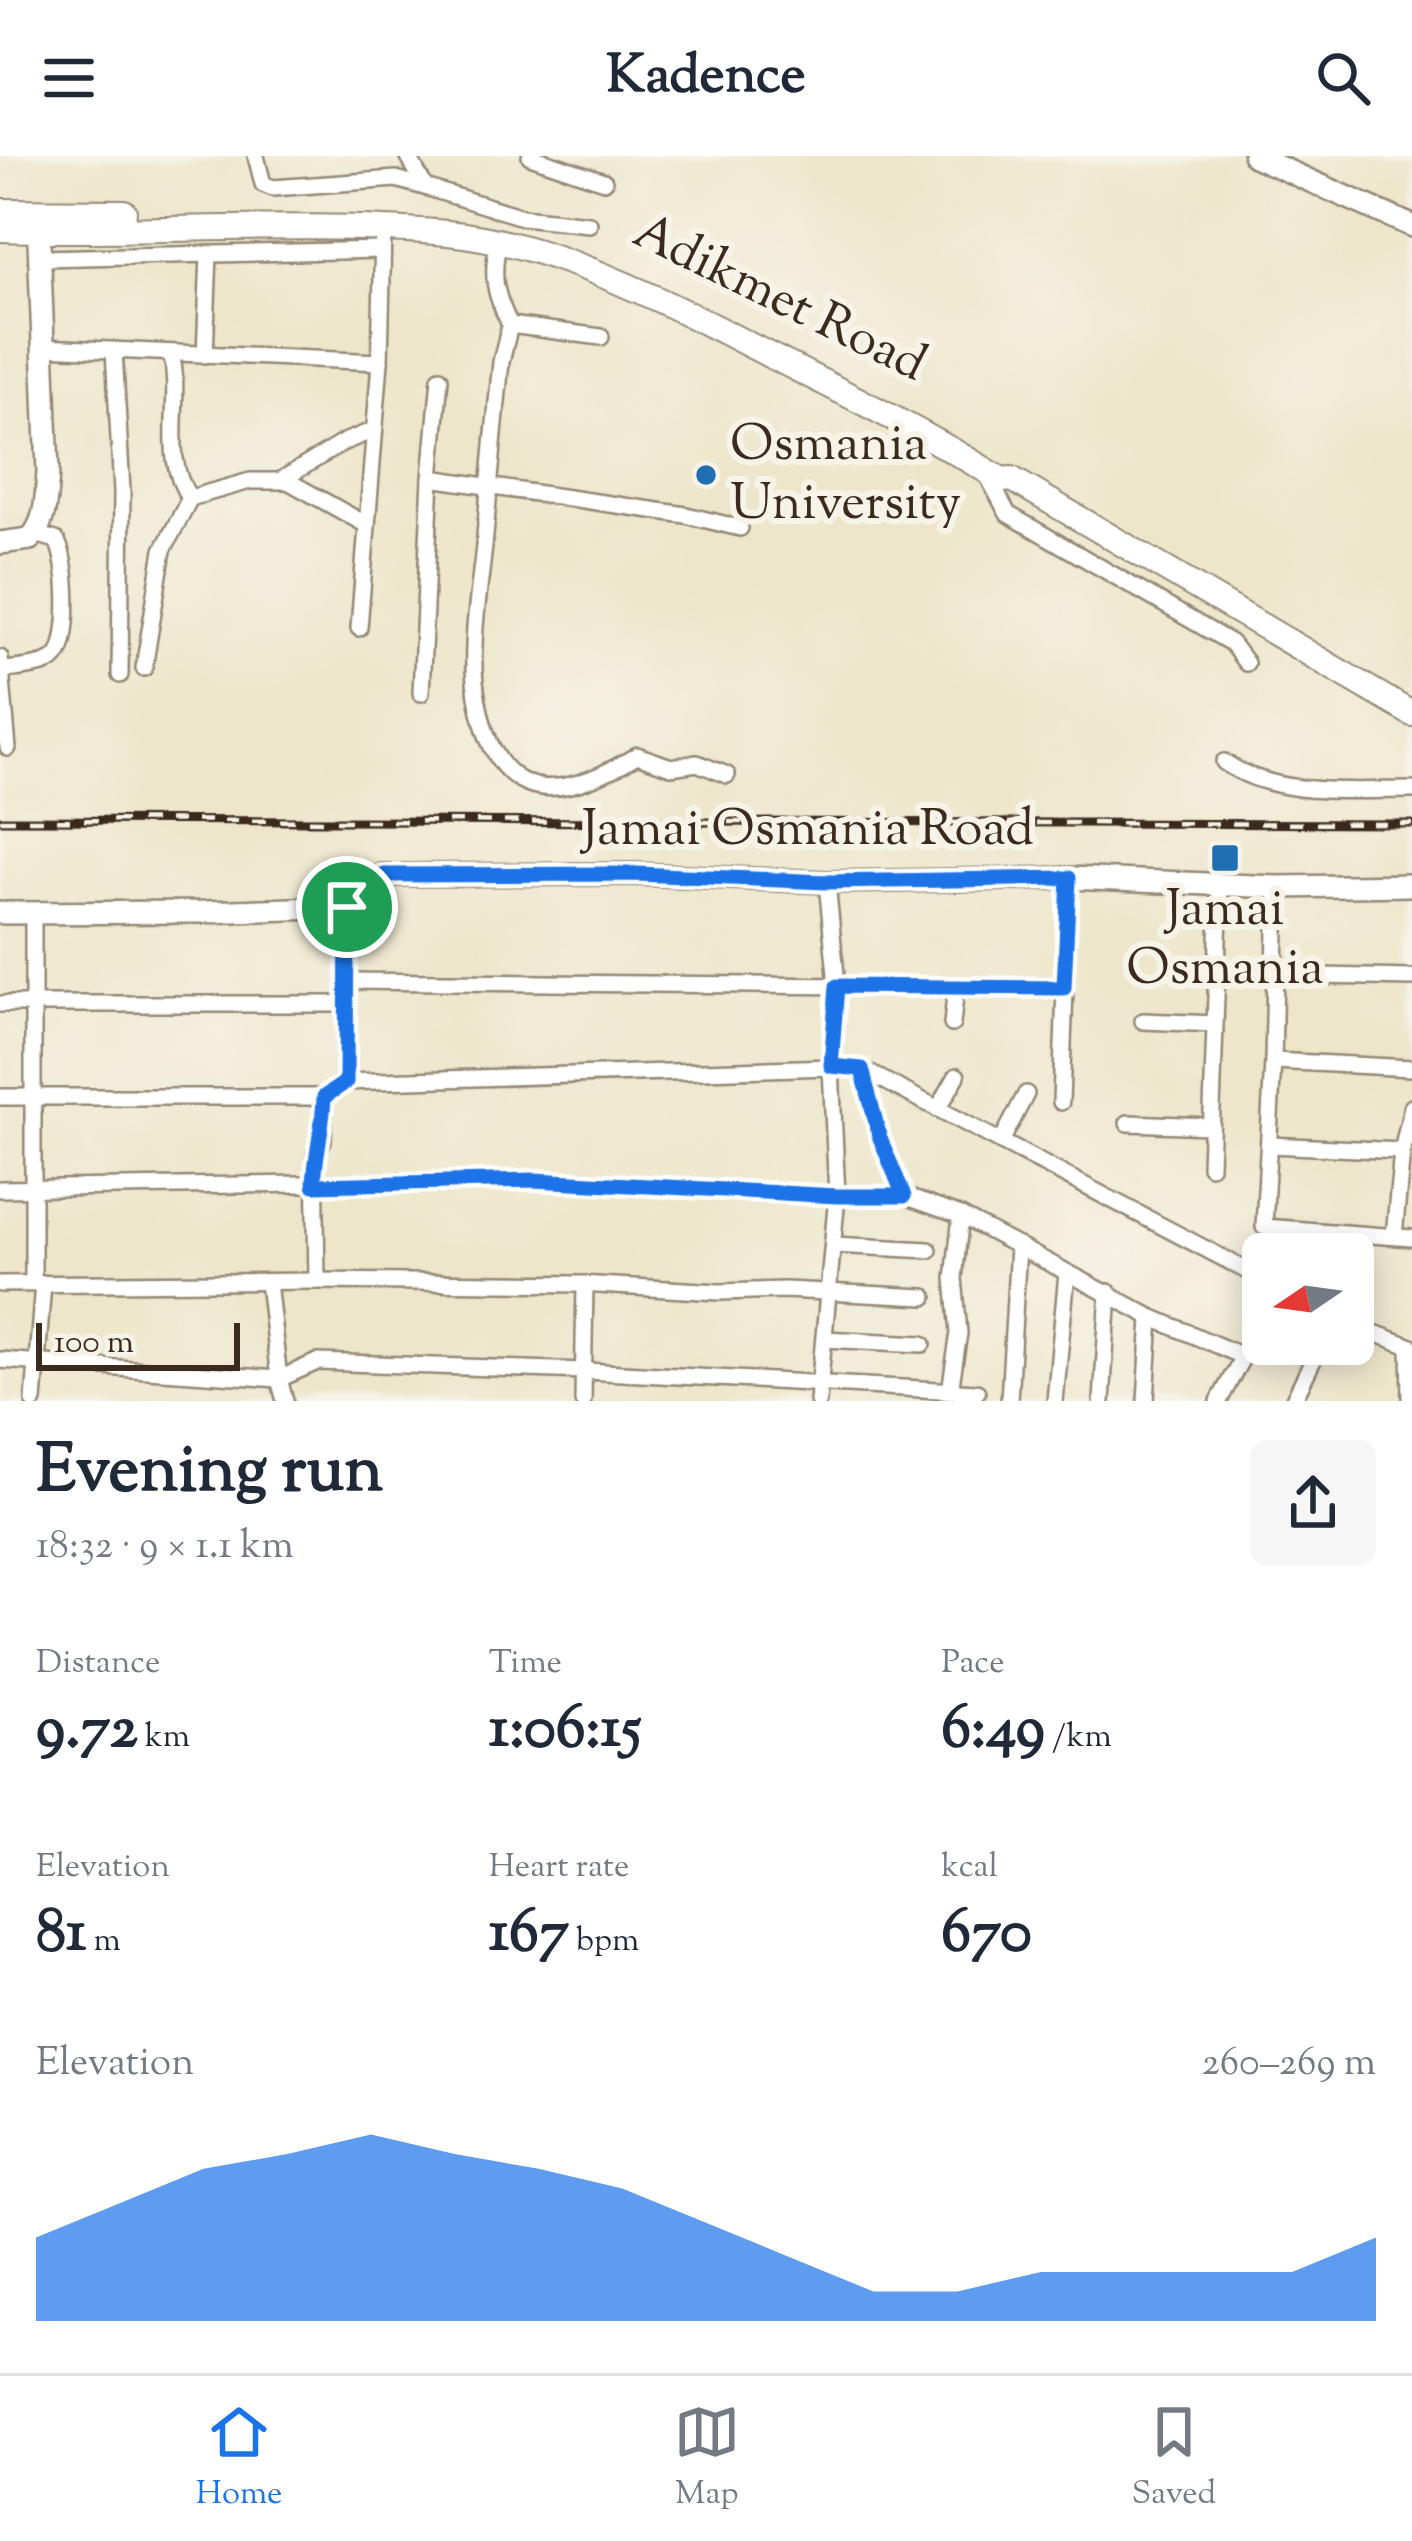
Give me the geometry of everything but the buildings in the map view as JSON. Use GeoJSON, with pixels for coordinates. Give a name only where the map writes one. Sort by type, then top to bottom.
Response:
{"type":"FeatureCollection","features":[{"type":"Feature","properties":{"kind":"main road","name":"Adikmet Road"},"geometry":{"type":"LineString","coordinates":[[0,211],[39,221],[256,226],[382,240],[450,233],[498,244],[575,265],[685,310],[854,396],[1002,480],[1017,482]]}},
{"type":"Feature","properties":{"kind":"main road","name":"Adikmet Road"},"geometry":{"type":"LineString","coordinates":[[0,229],[39,221],[365,215],[452,221],[501,232],[684,295],[784,344],[991,458],[1017,482]]}},
{"type":"Feature","properties":{"kind":"main road"},"geometry":{"type":"LineString","coordinates":[[1017,482],[1412,714]]}},
{"type":"Feature","properties":{"kind":"street"},"geometry":{"type":"LineString","coordinates":[[256,156],[262,184],[273,188],[396,179],[521,217],[589,224]]}},
{"type":"Feature","properties":{"kind":"street"},"geometry":{"type":"LineString","coordinates":[[408,156],[425,187]]}},
{"type":"Feature","properties":{"kind":"street"},"geometry":{"type":"LineString","coordinates":[[530,156],[604,182]]}},
{"type":"Feature","properties":{"kind":"street"},"geometry":{"type":"LineString","coordinates":[[1254,156],[1412,226]]}},
{"type":"Feature","properties":{"kind":"street"},"geometry":{"type":"LineString","coordinates":[[0,543],[22,542],[35,534],[45,505],[48,472],[39,221]]}},
{"type":"Feature","properties":{"kind":"street"},"geometry":{"type":"LineString","coordinates":[[40,258],[209,254],[382,240],[380,362],[359,628]]}},
{"type":"Feature","properties":{"kind":"street"},"geometry":{"type":"LineString","coordinates":[[498,244],[494,295],[511,325],[501,362],[475,679],[488,731],[508,771],[521,784],[542,790],[566,789],[600,778],[637,755],[671,766],[698,764],[727,775]]}},
{"type":"Feature","properties":{"kind":"street"},"geometry":{"type":"LineString","coordinates":[[205,355],[209,254]]}},
{"type":"Feature","properties":{"kind":"street"},"geometry":{"type":"LineString","coordinates":[[511,325],[601,337]]}},
{"type":"Feature","properties":{"kind":"street"},"geometry":{"type":"LineString","coordinates":[[42,347],[380,362]]}},
{"type":"Feature","properties":{"kind":"street"},"geometry":{"type":"LineString","coordinates":[[114,351],[122,491],[120,675]]}},
{"type":"Feature","properties":{"kind":"street"},"geometry":{"type":"LineString","coordinates":[[171,353],[176,379],[175,473],[190,498]]}},
{"type":"Feature","properties":{"kind":"street"},"geometry":{"type":"LineString","coordinates":[[421,693],[440,377]]}},
{"type":"Feature","properties":{"kind":"street"},"geometry":{"type":"LineString","coordinates":[[280,480],[374,430]]}},
{"type":"Feature","properties":{"kind":"street"},"geometry":{"type":"LineString","coordinates":[[984,469],[1008,514],[1231,643],[1246,663]]}},
{"type":"Feature","properties":{"kind":"street"},"geometry":{"type":"LineString","coordinates":[[431,478],[686,515],[740,528]]}},
{"type":"Feature","properties":{"kind":"street"},"geometry":{"type":"LineString","coordinates":[[144,668],[164,550],[190,498],[250,481],[280,480],[312,492],[365,524]]}},
{"type":"Feature","properties":{"kind":"street"},"geometry":{"type":"LineString","coordinates":[[0,670],[48,662],[57,657],[64,642],[66,558],[56,540],[35,534]]}},
{"type":"Feature","properties":{"kind":"street"},"geometry":{"type":"LineString","coordinates":[[0,658],[8,748]]}},
{"type":"Feature","properties":{"kind":"street"},"geometry":{"type":"LineString","coordinates":[[1224,762],[1240,774],[1324,790],[1412,790]]}},
{"type":"Feature","properties":{"kind":"street","name":"Jamai Osmania Road"},"geometry":{"type":"LineString","coordinates":[[347,907],[381,875],[637,874],[826,882],[1069,878],[1277,887],[1412,885]]}},
{"type":"Feature","properties":{"kind":"street"},"geometry":{"type":"LineString","coordinates":[[1061,1102],[1069,878]]}},
{"type":"Feature","properties":{"kind":"street"},"geometry":{"type":"LineString","coordinates":[[818,1401],[837,1196],[831,1066],[837,986],[826,882]]}},
{"type":"Feature","properties":{"kind":"street"},"geometry":{"type":"LineString","coordinates":[[1210,1166],[1220,885]]}},
{"type":"Feature","properties":{"kind":"street"},"geometry":{"type":"LineString","coordinates":[[1277,887],[1274,1061],[1264,1227],[1412,1238]]}},
{"type":"Feature","properties":{"kind":"street"},"geometry":{"type":"LineString","coordinates":[[0,913],[347,907],[346,1082]]}},
{"type":"Feature","properties":{"kind":"street"},"geometry":{"type":"LineString","coordinates":[[33,913],[38,1283],[34,1401]]}},
{"type":"Feature","properties":{"kind":"street"},"geometry":{"type":"LineString","coordinates":[[1276,975],[1412,979]]}},
{"type":"Feature","properties":{"kind":"street"},"geometry":{"type":"LineString","coordinates":[[346,981],[1064,988]]}},
{"type":"Feature","properties":{"kind":"street"},"geometry":{"type":"LineString","coordinates":[[952,1024],[956,987]]}},
{"type":"Feature","properties":{"kind":"street"},"geometry":{"type":"LineString","coordinates":[[0,1004],[345,1004]]}},
{"type":"Feature","properties":{"kind":"street"},"geometry":{"type":"LineString","coordinates":[[1143,1021],[1214,1024]]}},
{"type":"Feature","properties":{"kind":"street"},"geometry":{"type":"LineString","coordinates":[[1274,1061],[1412,1068]]}},
{"type":"Feature","properties":{"kind":"street"},"geometry":{"type":"LineString","coordinates":[[0,1097],[324,1097],[346,1082],[831,1066],[862,1069],[1242,1269]]}},
{"type":"Feature","properties":{"kind":"street"},"geometry":{"type":"LineString","coordinates":[[862,1069],[880,1138],[904,1196]]}},
{"type":"Feature","properties":{"kind":"street"},"geometry":{"type":"LineString","coordinates":[[938,1109],[957,1076]]}},
{"type":"Feature","properties":{"kind":"street"},"geometry":{"type":"LineString","coordinates":[[1001,1142],[1026,1094]]}},
{"type":"Feature","properties":{"kind":"street"},"geometry":{"type":"LineString","coordinates":[[317,1281],[315,1153],[322,1141],[324,1097]]}},
{"type":"Feature","properties":{"kind":"street"},"geometry":{"type":"LineString","coordinates":[[1394,1236],[1402,1151],[1412,1107]]}},
{"type":"Feature","properties":{"kind":"street"},"geometry":{"type":"LineString","coordinates":[[1128,1123],[1211,1126]]}},
{"type":"Feature","properties":{"kind":"street"},"geometry":{"type":"LineString","coordinates":[[1269,1145],[1402,1151]]}},
{"type":"Feature","properties":{"kind":"street"},"geometry":{"type":"LineString","coordinates":[[0,1189],[534,1180],[904,1196],[961,1216],[1151,1317],[1242,1356],[1220,1401]]}},
{"type":"Feature","properties":{"kind":"street"},"geometry":{"type":"LineString","coordinates":[[950,1391],[959,1334],[954,1278],[961,1216]]}},
{"type":"Feature","properties":{"kind":"street"},"geometry":{"type":"LineString","coordinates":[[833,1245],[928,1250]]}},
{"type":"Feature","properties":{"kind":"street"},"geometry":{"type":"LineString","coordinates":[[1009,1401],[1018,1246]]}},
{"type":"Feature","properties":{"kind":"street"},"geometry":{"type":"LineString","coordinates":[[1055,1401],[1066,1273]]}},
{"type":"Feature","properties":{"kind":"street"},"geometry":{"type":"LineString","coordinates":[[268,1282],[278,1379],[285,1401]]}},
{"type":"Feature","properties":{"kind":"street"},"geometry":{"type":"LineString","coordinates":[[0,1284],[586,1284],[925,1297]]}},
{"type":"Feature","properties":{"kind":"street"},"geometry":{"type":"LineString","coordinates":[[583,1401],[586,1284]]}},
{"type":"Feature","properties":{"kind":"street"},"geometry":{"type":"LineString","coordinates":[[1102,1401],[1108,1292]]}},
{"type":"Feature","properties":{"kind":"street"},"geometry":{"type":"LineString","coordinates":[[1146,1401],[1151,1317]]}},
{"type":"Feature","properties":{"kind":"street"},"geometry":{"type":"LineString","coordinates":[[1374,1333],[1411,1348],[1411,1401]]}},
{"type":"Feature","properties":{"kind":"street"},"geometry":{"type":"LineString","coordinates":[[824,1339],[923,1344]]}},
{"type":"Feature","properties":{"kind":"street"},"geometry":{"type":"LineString","coordinates":[[0,1360],[278,1379],[317,1362],[977,1392]]}},
{"type":"Feature","properties":{"kind":"street"},"geometry":{"type":"LineString","coordinates":[[1293,1401],[1311,1365]]}},
{"type":"Feature","properties":{"kind":"railway"},"geometry":{"type":"LineString","coordinates":[[0,820],[1412,824]]}},
{"type":"Feature","properties":{"kind":"place","name":"Osmania University"},"geometry":{"type":"Point","coordinates":[706,475]}},
{"type":"Feature","properties":{"kind":"place","name":"Jamai Osmania"},"geometry":{"type":"Point","coordinates":[1225,858]}},
{"type":"Feature","properties":{"kind":"route"},"geometry":{"type":"LineString","coordinates":[[637,874],[826,882],[1069,878],[1064,988],[837,986],[831,1066],[862,1069],[874,1121],[904,1196],[534,1180],[314,1185],[324,1097],[346,1082],[347,907],[381,875],[637,874]]}}]}
